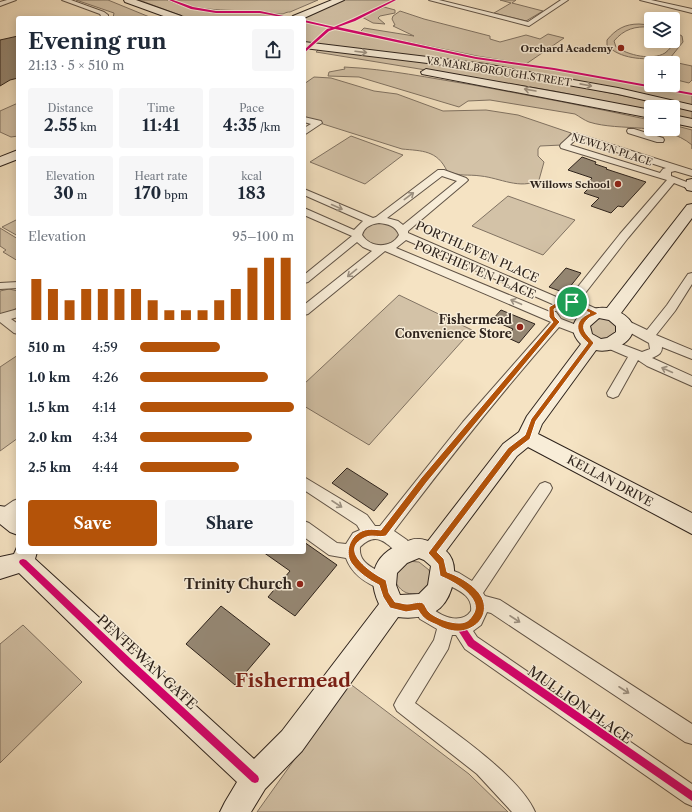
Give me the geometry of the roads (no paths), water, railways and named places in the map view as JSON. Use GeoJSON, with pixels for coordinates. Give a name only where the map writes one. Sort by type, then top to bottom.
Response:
{"type":"FeatureCollection","features":[{"type":"Feature","properties":{"kind":"street"},"geometry":{"type":"LineString","coordinates":[[65,0],[102,13],[105,16]]}},
{"type":"Feature","properties":{"kind":"street"},"geometry":{"type":"LineString","coordinates":[[295,16],[323,0]]}},
{"type":"Feature","properties":{"kind":"street"},"geometry":{"type":"LineString","coordinates":[[295,16],[340,0]]}},
{"type":"Feature","properties":{"kind":"street"},"geometry":{"type":"LineString","coordinates":[[432,0],[529,24],[565,0]]}},
{"type":"Feature","properties":{"kind":"street"},"geometry":{"type":"LineString","coordinates":[[643,0],[692,11]]}},
{"type":"Feature","properties":{"kind":"street"},"geometry":{"type":"LineString","coordinates":[[0,4],[11,1]]}},
{"type":"Feature","properties":{"kind":"street"},"geometry":{"type":"LineString","coordinates":[[124,1],[156,16]]}},
{"type":"Feature","properties":{"kind":"street"},"geometry":{"type":"LineString","coordinates":[[124,1],[172,16]]}},
{"type":"Feature","properties":{"kind":"street","name":"V8 MARLBOROUGH STREET"},"geometry":{"type":"LineString","coordinates":[[310,48],[400,68]]}},
{"type":"Feature","properties":{"kind":"street","name":"V8 MARLBOROUGH STREET"},"geometry":{"type":"LineString","coordinates":[[310,48],[485,67],[618,91],[692,108]]}},
{"type":"Feature","properties":{"kind":"street","name":"V8 MARLBOROUGH STREET"},"geometry":{"type":"LineString","coordinates":[[415,70],[644,113]]}},
{"type":"Feature","properties":{"kind":"street"},"geometry":{"type":"LineString","coordinates":[[306,120],[318,123],[306,131]]}},
{"type":"Feature","properties":{"kind":"street"},"geometry":{"type":"LineString","coordinates":[[680,121],[692,124]]}},
{"type":"Feature","properties":{"kind":"street","name":"NEWLYN PLACE"},"geometry":{"type":"LineString","coordinates":[[631,131],[662,139],[644,158]]}},
{"type":"Feature","properties":{"kind":"street","name":"NEWLYN PLACE"},"geometry":{"type":"LineString","coordinates":[[692,173],[575,136],[564,146],[669,178],[692,187]]}},
{"type":"Feature","properties":{"kind":"street"},"geometry":{"type":"LineString","coordinates":[[0,154],[16,146]]}},
{"type":"Feature","properties":{"kind":"street"},"geometry":{"type":"LineString","coordinates":[[0,162],[16,155]]}},
{"type":"Feature","properties":{"kind":"street","name":"NEWLYN PLACE"},"geometry":{"type":"LineString","coordinates":[[669,178],[666,171],[675,168]]}},
{"type":"Feature","properties":{"kind":"street"},"geometry":{"type":"LineString","coordinates":[[306,278],[357,236],[360,227],[375,221],[441,172],[463,180],[404,232],[400,243],[385,248],[306,309]]}},
{"type":"Feature","properties":{"kind":"street"},"geometry":{"type":"LineString","coordinates":[[235,812],[256,779],[292,741],[388,594],[385,569],[394,558],[407,551],[419,548],[432,553],[442,562],[443,574],[440,587],[433,598],[420,606],[406,608],[388,594],[354,561],[351,552],[353,545],[360,536],[377,533],[424,480],[554,319],[551,309],[566,302],[624,236],[669,178]]}},
{"type":"Feature","properties":{"kind":"street"},"geometry":{"type":"LineString","coordinates":[[306,193],[375,221]]}},
{"type":"Feature","properties":{"kind":"street"},"geometry":{"type":"LineString","coordinates":[[618,319],[692,208]]}},
{"type":"Feature","properties":{"kind":"street"},"geometry":{"type":"LineString","coordinates":[[306,212],[357,236]]}},
{"type":"Feature","properties":{"kind":"street","name":"PORTHLEVEN PLACE"},"geometry":{"type":"LineString","coordinates":[[375,221],[394,223],[404,232],[595,313]]}},
{"type":"Feature","properties":{"kind":"street","name":"PORTHIEVEN PLACE"},"geometry":{"type":"LineString","coordinates":[[357,236],[366,245],[385,248],[554,319],[594,339],[639,356],[651,363],[692,381]]}},
{"type":"Feature","properties":{"kind":"street"},"geometry":{"type":"LineString","coordinates":[[613,393],[639,356],[656,351],[652,338],[692,276]]}},
{"type":"Feature","properties":{"kind":"street"},"geometry":{"type":"LineString","coordinates":[[1,318],[16,313]]}},
{"type":"Feature","properties":{"kind":"street"},"geometry":{"type":"LineString","coordinates":[[618,319],[624,332],[618,340],[594,339],[580,325],[587,317],[595,313],[618,319],[652,338],[692,355]]}},
{"type":"Feature","properties":{"kind":"street"},"geometry":{"type":"LineString","coordinates":[[1,318],[16,329]]}},
{"type":"Feature","properties":{"kind":"street"},"geometry":{"type":"LineString","coordinates":[[432,553],[510,450],[528,437],[534,420],[594,339]]}},
{"type":"Feature","properties":{"kind":"street","name":"KELLAN DRIVE"},"geometry":{"type":"LineString","coordinates":[[528,437],[692,524]]}},
{"type":"Feature","properties":{"kind":"street"},"geometry":{"type":"LineString","coordinates":[[306,483],[362,520],[377,533],[398,541],[407,551]]}},
{"type":"Feature","properties":{"kind":"street"},"geometry":{"type":"LineString","coordinates":[[420,606],[426,616],[453,626],[472,624],[479,614],[476,598],[545,488]]}},
{"type":"Feature","properties":{"kind":"street"},"geometry":{"type":"LineString","coordinates":[[306,529],[334,550],[351,552]]}},
{"type":"Feature","properties":{"kind":"street","name":"PENTEWAN GATE"},"geometry":{"type":"LineString","coordinates":[[16,561],[256,779]]}},
{"type":"Feature","properties":{"kind":"street"},"geometry":{"type":"LineString","coordinates":[[443,574],[454,578],[476,598],[494,606],[692,735]]}},
{"type":"Feature","properties":{"kind":"street"},"geometry":{"type":"LineString","coordinates":[[453,626],[402,705],[484,768],[508,790],[525,812]]}},
{"type":"Feature","properties":{"kind":"street","name":"MULLION PLACE"},"geometry":{"type":"LineString","coordinates":[[453,626],[471,643],[692,796]]}},
{"type":"Feature","properties":{"kind":"place","name":"Orchard Academy"},"geometry":{"type":"Point","coordinates":[621,48]}},
{"type":"Feature","properties":{"kind":"place","name":"Willows School"},"geometry":{"type":"Point","coordinates":[618,184]}},
{"type":"Feature","properties":{"kind":"place","name":"Fishermead Convenience Store"},"geometry":{"type":"Point","coordinates":[520,327]}},
{"type":"Feature","properties":{"kind":"place","name":"Trinity Church"},"geometry":{"type":"Point","coordinates":[300,584]}},
{"type":"Feature","properties":{"kind":"district","name":"Fishermead"},"geometry":{"type":"Point","coordinates":[293,680]}}]}
